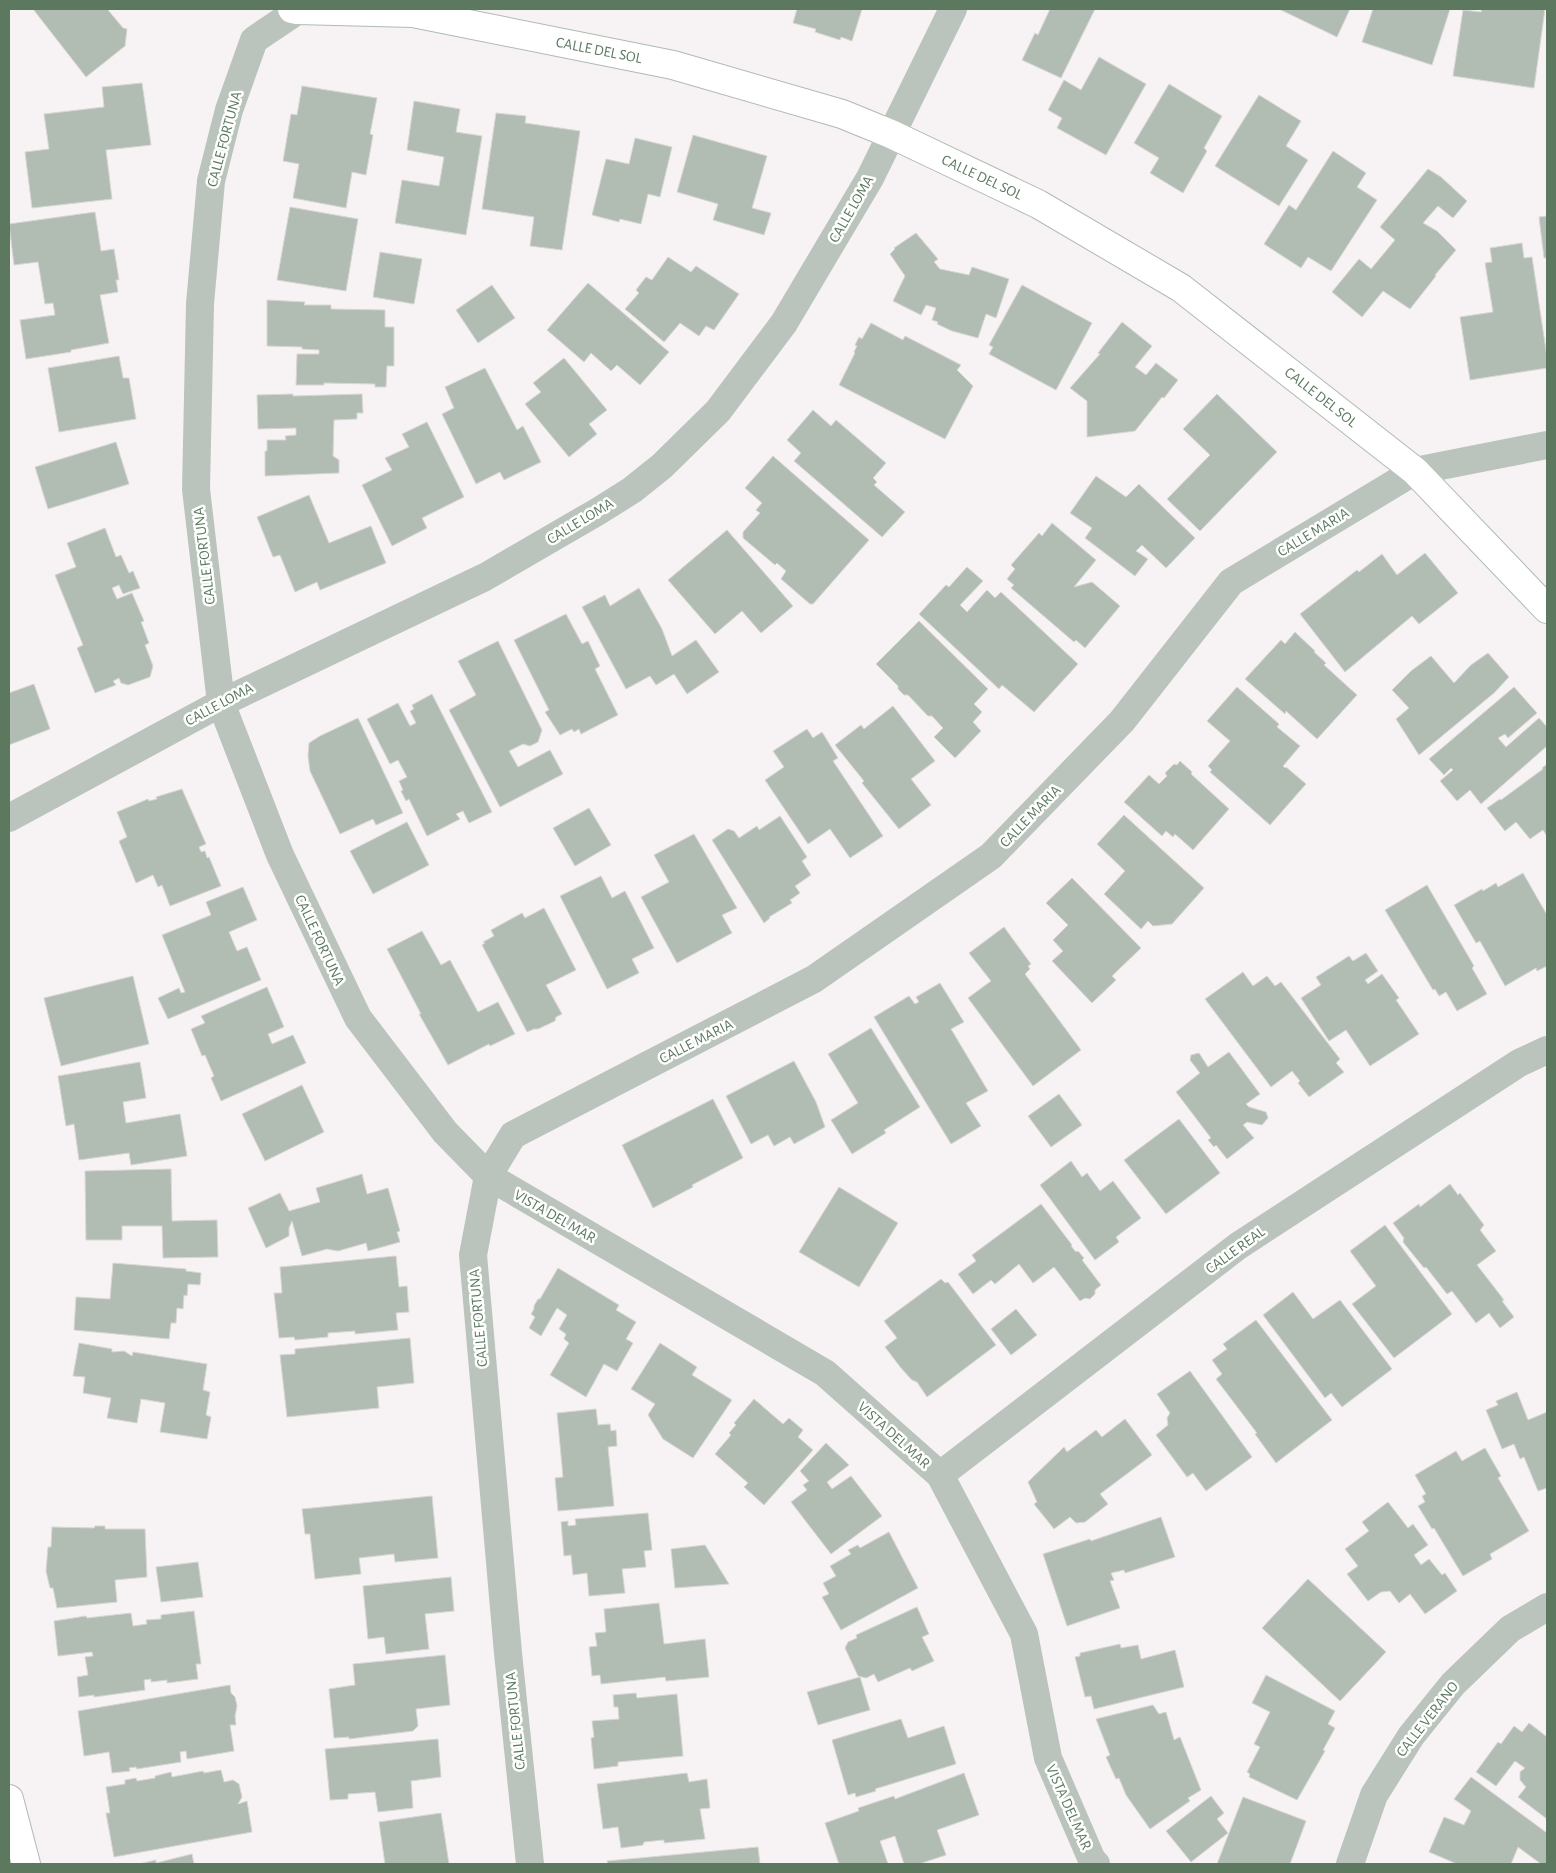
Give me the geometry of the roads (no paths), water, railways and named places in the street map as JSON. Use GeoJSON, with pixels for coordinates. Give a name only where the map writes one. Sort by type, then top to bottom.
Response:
{"type":"FeatureCollection","features":[{"type":"Feature","properties":{"kind":"street","name":"CALLE DEL SOL"},"geometry":{"type":"LineString","coordinates":[[296,9],[412,13],[673,65],[842,114],[891,134],[1038,204],[1181,288],[1415,471],[1547,609]]}},
{"type":"Feature","properties":{"kind":"street","name":"CALLE FORTUNA"},"geometry":{"type":"LineString","coordinates":[[296,9],[254,40],[230,110],[211,181],[200,304],[196,489],[221,703],[280,855],[358,1018],[445,1132],[488,1176],[473,1256],[508,1653],[530,1864]]}},
{"type":"Feature","properties":{"kind":"street","name":"CALLE LOMA"},"geometry":{"type":"LineString","coordinates":[[9,818],[221,703],[486,577],[598,512],[632,490],[662,466],[718,411],[784,323],[870,178],[953,9]]}},
{"type":"Feature","properties":{"kind":"street","name":"CALLE MARIA"},"geometry":{"type":"LineString","coordinates":[[488,1176],[513,1135],[814,979],[991,856],[1122,721],[1231,582],[1415,471],[1547,445]]}},
{"type":"Feature","properties":{"kind":"street","name":"CALLE REAL"},"geometry":{"type":"LineString","coordinates":[[940,1475],[1238,1246],[1519,1063],[1547,1050]]}},
{"type":"Feature","properties":{"kind":"street","name":"VISTA DEL MAR"},"geometry":{"type":"LineString","coordinates":[[488,1176],[825,1374],[940,1475],[1024,1634],[1048,1758],[1092,1860],[1096,1864]]}},
{"type":"Feature","properties":{"kind":"street","name":"CALLE VERANO"},"geometry":{"type":"LineString","coordinates":[[1350,1864],[1374,1794],[1410,1736],[1453,1684],[1510,1629],[1547,1607]]}},
{"type":"Feature","properties":{"kind":"street"},"geometry":{"type":"LineString","coordinates":[[9,1799],[26,1864]]}}]}
